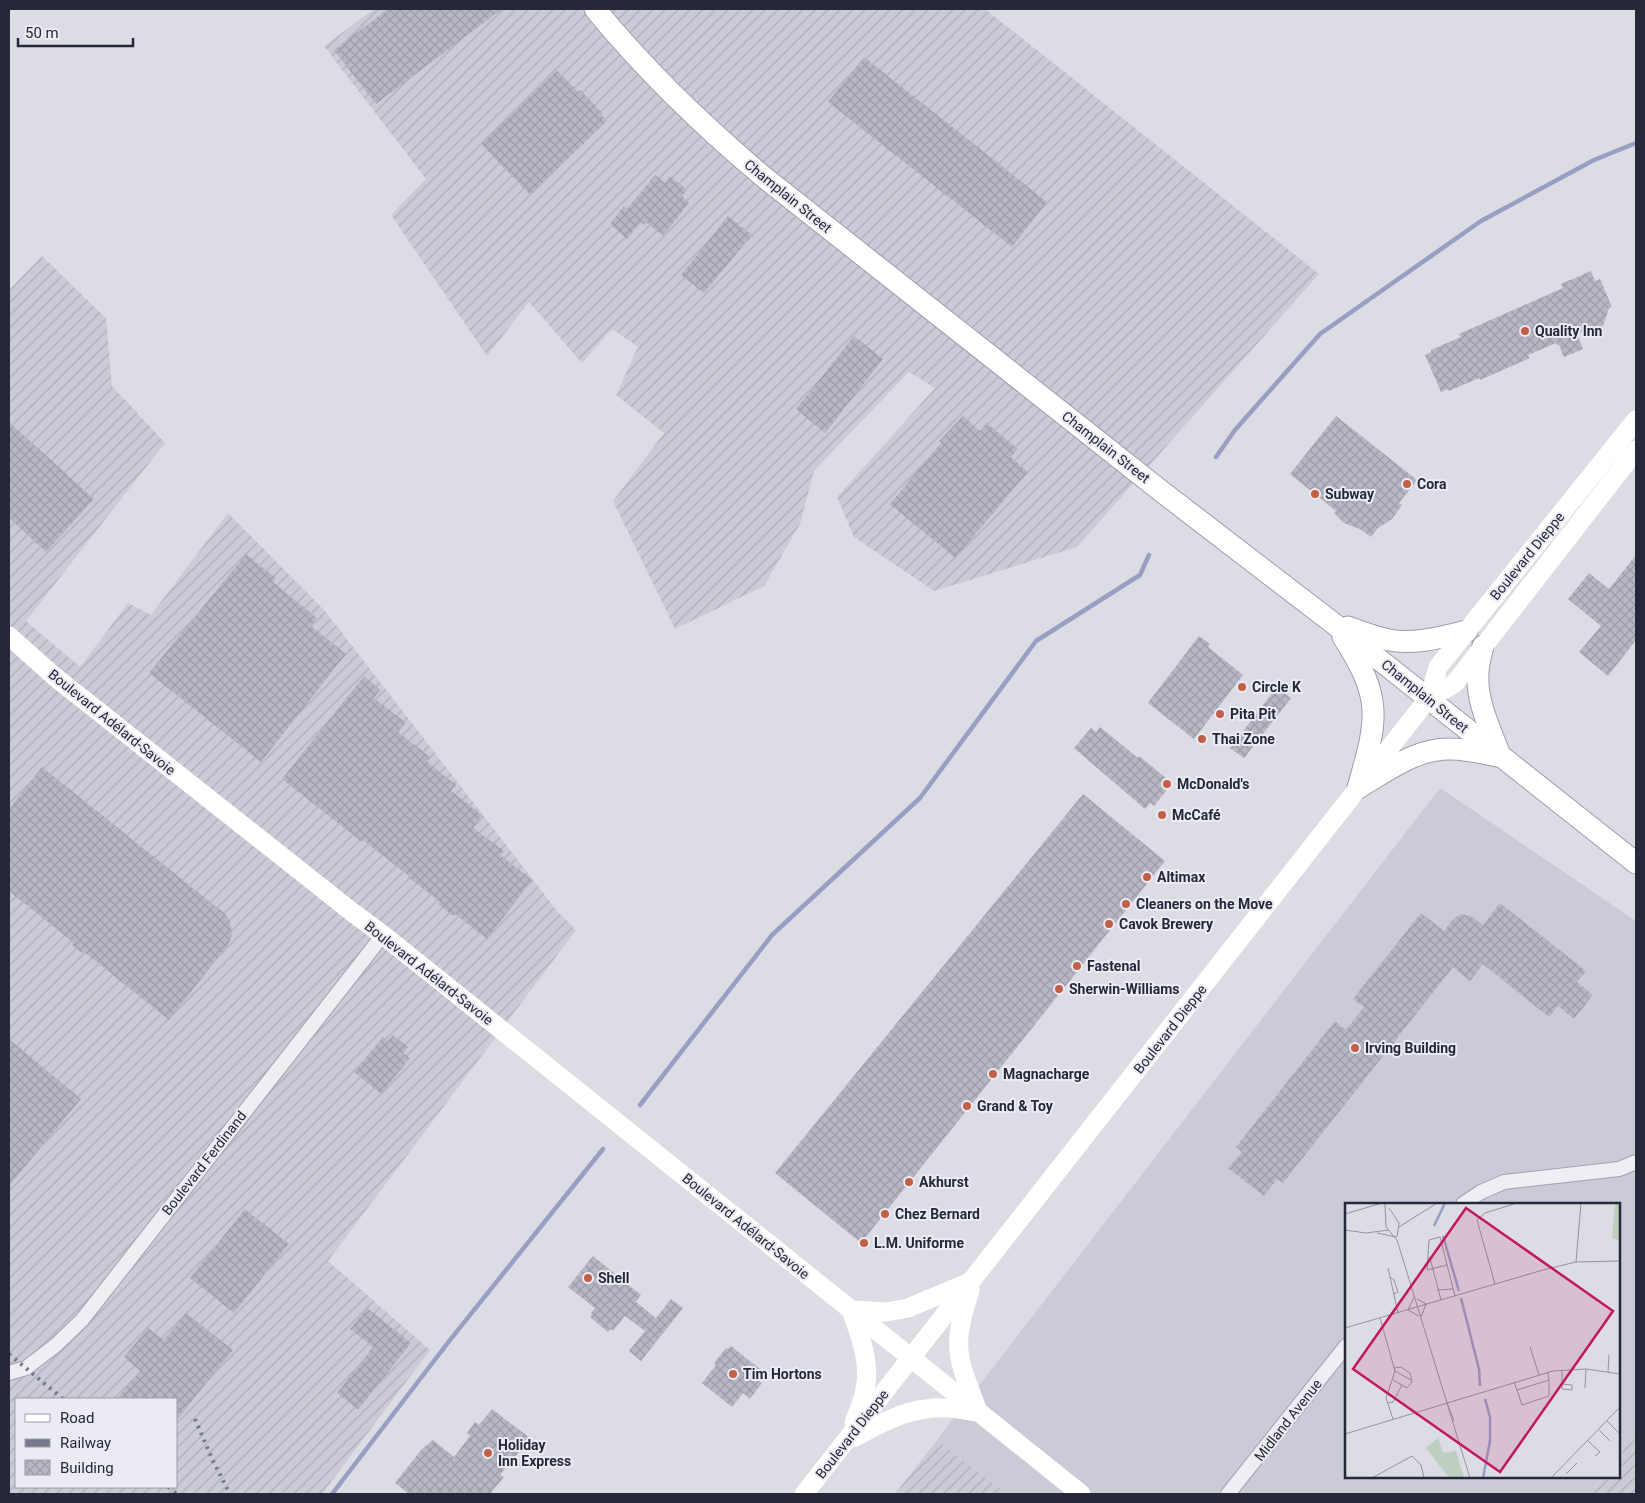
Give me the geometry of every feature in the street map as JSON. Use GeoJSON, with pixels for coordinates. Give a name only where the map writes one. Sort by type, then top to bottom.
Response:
{"type":"FeatureCollection","features":[{"type":"Feature","properties":{"kind":"main road","name":"Champlain Street"},"geometry":{"type":"LineString","coordinates":[[595,9],[667,89],[759,173],[1161,491],[1333,622],[1636,864]]}},
{"type":"Feature","properties":{"kind":"main road","name":"Boulevard Dieppe"},"geometry":{"type":"LineString","coordinates":[[1429,699],[1438,667],[1636,420]]}},
{"type":"Feature","properties":{"kind":"main road","name":"Boulevard Dieppe"},"geometry":{"type":"LineString","coordinates":[[804,1494],[912,1359],[1358,788],[1429,699],[1455,682],[1636,450]]}},
{"type":"Feature","properties":{"kind":"main road"},"geometry":{"type":"LineString","coordinates":[[1333,622],[1377,637],[1403,642],[1430,640],[1467,631]]}},
{"type":"Feature","properties":{"kind":"main road"},"geometry":{"type":"LineString","coordinates":[[1333,622],[1362,669],[1373,700],[1372,738],[1358,788]]}},
{"type":"Feature","properties":{"kind":"main road","name":"Boulevard Adélard-Savoie"},"geometry":{"type":"LineString","coordinates":[[9,636],[55,677],[383,935],[978,1412]]}},
{"type":"Feature","properties":{"kind":"main road"},"geometry":{"type":"LineString","coordinates":[[1358,788],[1408,759],[1435,750],[1460,749],[1500,756],[1479,692],[1477,676],[1483,646]]}},
{"type":"Feature","properties":{"kind":"main road"},"geometry":{"type":"LineString","coordinates":[[847,1440],[865,1392],[867,1381],[866,1358],[851,1310],[887,1312],[908,1308],[973,1280]]}},
{"type":"Feature","properties":{"kind":"main road"},"geometry":{"type":"LineString","coordinates":[[973,1280],[960,1326],[958,1342],[960,1360],[978,1412]]}},
{"type":"Feature","properties":{"kind":"main road"},"geometry":{"type":"LineString","coordinates":[[847,1440],[892,1418],[925,1408],[954,1408],[978,1412],[1081,1494]]}},
{"type":"Feature","properties":{"kind":"street","name":"Boulevard Ferdinand"},"geometry":{"type":"LineString","coordinates":[[9,1373],[26,1368],[56,1345],[82,1320],[383,935]]}},
{"type":"Feature","properties":{"kind":"street"},"geometry":{"type":"LineString","coordinates":[[1464,1203],[1481,1192],[1504,1182],[1620,1169],[1636,1162]]}},
{"type":"Feature","properties":{"kind":"street","name":"Midland Avenue"},"geometry":{"type":"LineString","coordinates":[[1228,1494],[1345,1347]]}},
{"type":"Feature","properties":{"kind":"shaded area"},"geometry":{"type":"Polygon","coordinates":[[[374,9],[985,9],[1319,274],[1077,547],[934,591],[854,537],[837,497],[935,388],[909,372],[814,471],[800,524],[764,586],[675,629],[613,501],[664,433],[616,395],[638,347],[612,329],[582,363],[529,302],[487,356],[391,215],[426,179],[324,46],[374,9]]]}},
{"type":"Feature","properties":{"kind":"shaded area"},"geometry":{"type":"Polygon","coordinates":[[[42,256],[106,318],[112,386],[165,443],[26,621],[80,667],[128,603],[151,615],[228,513],[325,611],[558,912],[576,930],[328,1261],[430,1350],[322,1494],[9,1494],[9,290],[42,256]]]}},
{"type":"Feature","properties":{"kind":"shaded area"},"geometry":{"type":"Polygon","coordinates":[[[1440,788],[1636,921],[1636,1434],[1620,1456],[1620,1203],[1345,1203],[1345,1478],[1602,1478],[1590,1494],[1007,1494],[937,1440],[1440,788]]]}},
{"type":"Feature","properties":{"kind":"shaded area"},"geometry":{"type":"Polygon","coordinates":[[[1636,1434],[1636,1494],[1590,1494],[1602,1478],[1620,1478],[1620,1456],[1636,1434]]]}},
{"type":"Feature","properties":{"kind":"shaded area"},"geometry":{"type":"Polygon","coordinates":[[[937,1440],[1007,1494],[895,1494],[937,1440]]]}},
{"type":"Feature","properties":{"kind":"building"},"geometry":{"type":"Polygon","coordinates":[[[388,9],[502,9],[376,104],[334,50],[388,9]]]}},
{"type":"Feature","properties":{"kind":"building"},"geometry":{"type":"Polygon","coordinates":[[[864,57],[1047,202],[1012,247],[828,102],[864,57]]]}},
{"type":"Feature","properties":{"kind":"building"},"geometry":{"type":"Polygon","coordinates":[[[557,70],[578,92],[580,90],[603,114],[601,115],[607,121],[530,195],[481,144],[557,70]]]}},
{"type":"Feature","properties":{"kind":"building"},"geometry":{"type":"Polygon","coordinates":[[[655,175],[665,183],[670,176],[687,190],[682,196],[689,203],[663,236],[646,222],[644,225],[641,222],[627,239],[610,224],[624,206],[627,209],[655,175]]]}},
{"type":"Feature","properties":{"kind":"building"},"geometry":{"type":"Polygon","coordinates":[[[728,216],[752,235],[704,293],[681,275],[728,216]]]}},
{"type":"Feature","properties":{"kind":"building","name":"Quality Inn"},"geometry":{"type":"Polygon","coordinates":[[[1591,271],[1595,281],[1600,279],[1612,307],[1609,308],[1603,326],[1598,329],[1593,327],[1577,334],[1583,349],[1564,357],[1559,345],[1556,343],[1528,355],[1530,358],[1480,380],[1479,378],[1449,391],[1448,389],[1441,392],[1425,355],[1431,352],[1431,350],[1461,337],[1459,334],[1563,288],[1561,284],[1591,271]]]}},
{"type":"Feature","properties":{"kind":"building"},"geometry":{"type":"Polygon","coordinates":[[[854,336],[883,359],[825,433],[796,409],[854,336]]]}},
{"type":"Feature","properties":{"kind":"building"},"geometry":{"type":"Polygon","coordinates":[[[963,416],[980,431],[987,423],[1018,449],[1011,457],[1028,472],[955,558],[890,504],[941,443],[939,441],[963,416]]]}},
{"type":"Feature","properties":{"kind":"building"},"geometry":{"type":"Polygon","coordinates":[[[1336,416],[1417,480],[1399,503],[1402,505],[1392,519],[1378,528],[1371,537],[1360,529],[1344,523],[1334,513],[1336,511],[1290,474],[1336,416]]]}},
{"type":"Feature","properties":{"kind":"building"},"geometry":{"type":"Polygon","coordinates":[[[9,422],[94,499],[46,552],[9,518],[9,422]]]}},
{"type":"Feature","properties":{"kind":"building"},"geometry":{"type":"Polygon","coordinates":[[[246,554],[276,578],[273,582],[317,618],[311,626],[346,654],[261,762],[149,673],[246,554]]]}},
{"type":"Feature","properties":{"kind":"building"},"geometry":{"type":"Polygon","coordinates":[[[1636,555],[1636,640],[1608,676],[1579,652],[1601,626],[1568,599],[1589,573],[1609,589],[1636,555]]]}},
{"type":"Feature","properties":{"kind":"building"},"geometry":{"type":"Polygon","coordinates":[[[1199,636],[1210,644],[1208,647],[1243,675],[1194,739],[1148,703],[1199,636]]]}},
{"type":"Feature","properties":{"kind":"building"},"geometry":{"type":"Polygon","coordinates":[[[364,676],[380,690],[374,698],[406,723],[398,732],[430,757],[426,761],[456,785],[451,791],[482,815],[473,828],[504,851],[500,855],[532,880],[487,939],[455,914],[453,916],[438,904],[440,902],[409,876],[363,840],[362,842],[282,779],[364,676]]]}},
{"type":"Feature","properties":{"kind":"building"},"geometry":{"type":"Polygon","coordinates":[[[1277,687],[1291,698],[1244,758],[1230,748],[1277,687]]]}},
{"type":"Feature","properties":{"kind":"building"},"geometry":{"type":"Polygon","coordinates":[[[1100,727],[1172,783],[1154,806],[1150,803],[1145,809],[1074,748],[1091,728],[1096,732],[1100,727]]]}},
{"type":"Feature","properties":{"kind":"building"},"geometry":{"type":"Polygon","coordinates":[[[42,767],[224,913],[230,921],[232,936],[228,945],[169,1020],[83,951],[82,953],[72,945],[74,943],[9,891],[9,809],[42,767]]]}},
{"type":"Feature","properties":{"kind":"building"},"geometry":{"type":"Polygon","coordinates":[[[1083,794],[1165,861],[861,1243],[775,1173],[1083,794]]]}},
{"type":"Feature","properties":{"kind":"building","name":"Irving Building"},"geometry":{"type":"Polygon","coordinates":[[[1500,903],[1586,971],[1577,982],[1593,995],[1574,1019],[1558,1006],[1549,1017],[1483,964],[1470,981],[1453,967],[1394,1042],[1398,1045],[1390,1054],[1387,1051],[1283,1183],[1277,1179],[1264,1196],[1228,1168],[1242,1152],[1236,1147],[1335,1021],[1346,1030],[1364,1007],[1353,999],[1421,913],[1444,931],[1453,919],[1461,914],[1471,916],[1483,925],[1500,903]]]}},
{"type":"Feature","properties":{"kind":"building"},"geometry":{"type":"Polygon","coordinates":[[[393,1035],[408,1047],[403,1053],[410,1058],[381,1094],[354,1072],[383,1037],[388,1041],[393,1035]]]}},
{"type":"Feature","properties":{"kind":"building"},"geometry":{"type":"Polygon","coordinates":[[[9,1039],[81,1099],[9,1186],[9,1039]]]}},
{"type":"Feature","properties":{"kind":"building"},"geometry":{"type":"Polygon","coordinates":[[[245,1209],[289,1244],[234,1313],[190,1278],[245,1209]]]}},
{"type":"Feature","properties":{"kind":"building","name":"Shell"},"geometry":{"type":"Polygon","coordinates":[[[593,1256],[641,1295],[636,1302],[656,1318],[671,1299],[683,1308],[641,1361],[629,1351],[645,1331],[625,1316],[613,1331],[610,1329],[608,1332],[590,1317],[595,1308],[568,1287],[593,1256]]]}},
{"type":"Feature","properties":{"kind":"building"},"geometry":{"type":"Polygon","coordinates":[[[367,1308],[411,1343],[358,1410],[337,1393],[373,1347],[350,1329],[367,1308]]]}},
{"type":"Feature","properties":{"kind":"building"},"geometry":{"type":"Polygon","coordinates":[[[186,1313],[233,1350],[178,1419],[178,1398],[118,1398],[140,1371],[124,1357],[148,1328],[164,1340],[186,1313]]]}},
{"type":"Feature","properties":{"kind":"building","name":"Tim Hortons"},"geometry":{"type":"Polygon","coordinates":[[[731,1346],[761,1370],[755,1378],[762,1383],[750,1399],[743,1393],[732,1407],[702,1383],[716,1365],[714,1363],[726,1348],[728,1349],[731,1346]]]}},
{"type":"Feature","properties":{"kind":"building","name":"Holiday Inn Express"},"geometry":{"type":"Polygon","coordinates":[[[492,1409],[530,1438],[500,1475],[504,1477],[490,1494],[409,1494],[395,1483],[422,1449],[433,1440],[454,1457],[470,1436],[467,1433],[475,1422],[479,1425],[492,1409]]]}},
{"type":"Feature","properties":{"kind":"waterway"},"geometry":{"type":"LineString","coordinates":[[1216,457],[1235,430],[1320,334],[1481,221],[1594,160],[1636,143]]}},
{"type":"Feature","properties":{"kind":"waterway"},"geometry":{"type":"LineString","coordinates":[[640,1105],[772,935],[920,798],[1036,641],[1140,575],[1149,555]]}},
{"type":"Feature","properties":{"kind":"waterway"},"geometry":{"type":"LineString","coordinates":[[332,1494],[450,1340],[603,1149]]}},
{"type":"Feature","properties":{"kind":"railway"},"geometry":{"type":"LineString","coordinates":[[9,1354],[62,1398]]}},
{"type":"Feature","properties":{"kind":"railway"},"geometry":{"type":"LineString","coordinates":[[195,1419],[230,1494]]}},
{"type":"Feature","properties":{"kind":"railway"},"geometry":{"type":"LineString","coordinates":[[169,1488],[177,1494]]}},
{"type":"Feature","properties":{"kind":"place","name":"Quality Inn"},"geometry":{"type":"Point","coordinates":[1525,331]}},
{"type":"Feature","properties":{"kind":"place","name":"Cora"},"geometry":{"type":"Point","coordinates":[1407,484]}},
{"type":"Feature","properties":{"kind":"place","name":"Subway"},"geometry":{"type":"Point","coordinates":[1315,494]}},
{"type":"Feature","properties":{"kind":"place","name":"Circle K"},"geometry":{"type":"Point","coordinates":[1242,687]}},
{"type":"Feature","properties":{"kind":"place","name":"Pita Pit"},"geometry":{"type":"Point","coordinates":[1220,714]}},
{"type":"Feature","properties":{"kind":"place","name":"Thai Zone"},"geometry":{"type":"Point","coordinates":[1202,739]}},
{"type":"Feature","properties":{"kind":"place","name":"McDonald's"},"geometry":{"type":"Point","coordinates":[1167,784]}},
{"type":"Feature","properties":{"kind":"place","name":"McCafé"},"geometry":{"type":"Point","coordinates":[1162,815]}},
{"type":"Feature","properties":{"kind":"place","name":"Altimax"},"geometry":{"type":"Point","coordinates":[1147,877]}},
{"type":"Feature","properties":{"kind":"place","name":"Cleaners on the Move"},"geometry":{"type":"Point","coordinates":[1126,904]}},
{"type":"Feature","properties":{"kind":"place","name":"Cavok Brewery"},"geometry":{"type":"Point","coordinates":[1109,924]}},
{"type":"Feature","properties":{"kind":"place","name":"Fastenal"},"geometry":{"type":"Point","coordinates":[1077,966]}},
{"type":"Feature","properties":{"kind":"place","name":"Sherwin-Williams"},"geometry":{"type":"Point","coordinates":[1059,989]}},
{"type":"Feature","properties":{"kind":"place","name":"Irving Building"},"geometry":{"type":"Point","coordinates":[1355,1048]}},
{"type":"Feature","properties":{"kind":"place","name":"Magnacharge"},"geometry":{"type":"Point","coordinates":[993,1074]}},
{"type":"Feature","properties":{"kind":"place","name":"Grand & Toy"},"geometry":{"type":"Point","coordinates":[967,1106]}},
{"type":"Feature","properties":{"kind":"place","name":"Akhurst"},"geometry":{"type":"Point","coordinates":[909,1182]}},
{"type":"Feature","properties":{"kind":"place","name":"Chez Bernard"},"geometry":{"type":"Point","coordinates":[885,1214]}},
{"type":"Feature","properties":{"kind":"place","name":"L.M. Uniforme"},"geometry":{"type":"Point","coordinates":[864,1243]}},
{"type":"Feature","properties":{"kind":"place","name":"Shell"},"geometry":{"type":"Point","coordinates":[588,1278]}},
{"type":"Feature","properties":{"kind":"place","name":"Tim Hortons"},"geometry":{"type":"Point","coordinates":[733,1374]}},
{"type":"Feature","properties":{"kind":"place","name":"Holiday Inn Express"},"geometry":{"type":"Point","coordinates":[488,1453]}}]}
